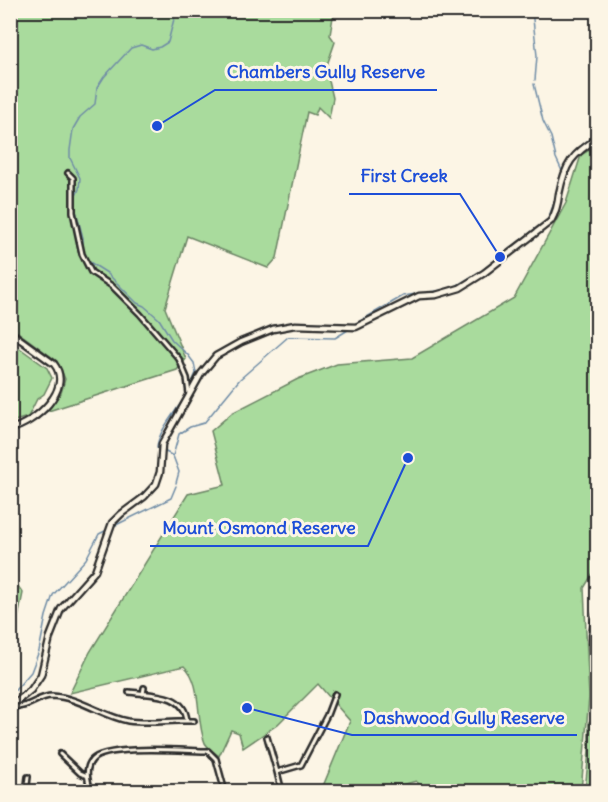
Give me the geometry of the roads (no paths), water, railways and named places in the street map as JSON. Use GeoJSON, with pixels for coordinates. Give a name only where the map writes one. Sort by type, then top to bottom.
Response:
{"type":"FeatureCollection","features":[{"type":"Feature","properties":{"kind":"street"},"geometry":{"type":"LineString","coordinates":[[12,706],[31,690],[41,675],[57,617],[66,602],[95,571],[112,523],[151,492],[156,484],[160,472],[161,450],[201,374],[216,356],[254,336],[273,329],[295,325],[356,327],[419,296],[453,291],[484,273],[551,221],[557,210],[566,167],[573,156],[597,138]]}},
{"type":"Feature","properties":{"kind":"street"},"geometry":{"type":"LineString","coordinates":[[68,173],[73,178],[73,212],[82,254],[91,272],[112,286],[179,359],[187,378],[189,396]]}},
{"type":"Feature","properties":{"kind":"street"},"geometry":{"type":"LineString","coordinates":[[10,332],[54,364],[59,370],[61,379],[59,389],[52,399],[22,425],[10,429]]}},
{"type":"Feature","properties":{"kind":"street"},"geometry":{"type":"LineString","coordinates":[[597,611],[592,640],[592,655],[597,674]]}},
{"type":"Feature","properties":{"kind":"street"},"geometry":{"type":"LineString","coordinates":[[143,694],[144,688]]}},
{"type":"Feature","properties":{"kind":"street"},"geometry":{"type":"LineString","coordinates":[[129,693],[168,697],[182,707],[186,714],[186,721]]}},
{"type":"Feature","properties":{"kind":"street"},"geometry":{"type":"LineString","coordinates":[[277,772],[301,765],[327,715],[335,694]]}},
{"type":"Feature","properties":{"kind":"street"},"geometry":{"type":"LineString","coordinates":[[12,706],[23,707],[52,696],[75,701],[127,721],[194,721]]}},
{"type":"Feature","properties":{"kind":"street"},"geometry":{"type":"LineString","coordinates":[[267,737],[282,792]]}},
{"type":"Feature","properties":{"kind":"street"},"geometry":{"type":"LineString","coordinates":[[91,792],[87,776],[91,761],[101,754],[128,750],[208,751],[216,759],[225,792]]}},
{"type":"Feature","properties":{"kind":"street"},"geometry":{"type":"LineString","coordinates":[[60,754],[80,773],[87,776]]}},
{"type":"Feature","properties":{"kind":"street"},"geometry":{"type":"LineString","coordinates":[[28,777],[28,792]]}},
{"type":"Feature","properties":{"kind":"waterway"},"geometry":{"type":"LineString","coordinates":[[180,10],[174,19],[168,42],[152,49],[141,45],[131,48],[104,77],[97,88],[95,104],[80,117],[73,129],[70,158],[80,178],[76,196],[76,211],[83,238],[83,251],[88,261],[107,273],[137,303],[159,319],[172,340],[194,363],[196,373],[190,387]]}},
{"type":"Feature","properties":{"kind":"waterway"},"geometry":{"type":"LineString","coordinates":[[532,10],[537,56],[535,80]]}},
{"type":"Feature","properties":{"kind":"waterway"},"geometry":{"type":"LineString","coordinates":[[534,84],[543,121],[562,171]]}},
{"type":"Feature","properties":{"kind":"waterway"},"geometry":{"type":"LineString","coordinates":[[561,178],[566,164],[574,153],[598,135]]}},
{"type":"Feature","properties":{"kind":"waterway"},"geometry":{"type":"LineString","coordinates":[[355,324],[403,296],[449,289],[481,271],[548,219],[557,195]]}},
{"type":"Feature","properties":{"kind":"waterway"},"geometry":{"type":"LineString","coordinates":[[176,483],[179,472],[173,456],[179,434],[190,427],[204,423],[240,379],[288,337],[335,338],[348,330]]}},
{"type":"Feature","properties":{"kind":"waterway"},"geometry":{"type":"LineString","coordinates":[[160,449],[157,448],[160,435],[186,395]]}},
{"type":"Feature","properties":{"kind":"waterway"},"geometry":{"type":"LineString","coordinates":[[164,451],[173,456]]}},
{"type":"Feature","properties":{"kind":"waterway"},"geometry":{"type":"LineString","coordinates":[[114,526],[171,498],[176,486]]}},
{"type":"Feature","properties":{"kind":"waterway"},"geometry":{"type":"LineString","coordinates":[[10,696],[31,672],[39,651],[53,595],[86,559],[99,534],[105,531]]}},
{"type":"Feature","properties":{"kind":"place","name":"Chambers Gully Reserve"},"geometry":{"type":"Point","coordinates":[157,126]}},
{"type":"Feature","properties":{"kind":"place","name":"First Creek"},"geometry":{"type":"Point","coordinates":[500,257]}},
{"type":"Feature","properties":{"kind":"place","name":"Mount Osmond Reserve"},"geometry":{"type":"Point","coordinates":[408,458]}},
{"type":"Feature","properties":{"kind":"place","name":"Dashwood Gully Reserve"},"geometry":{"type":"Point","coordinates":[247,708]}}]}
